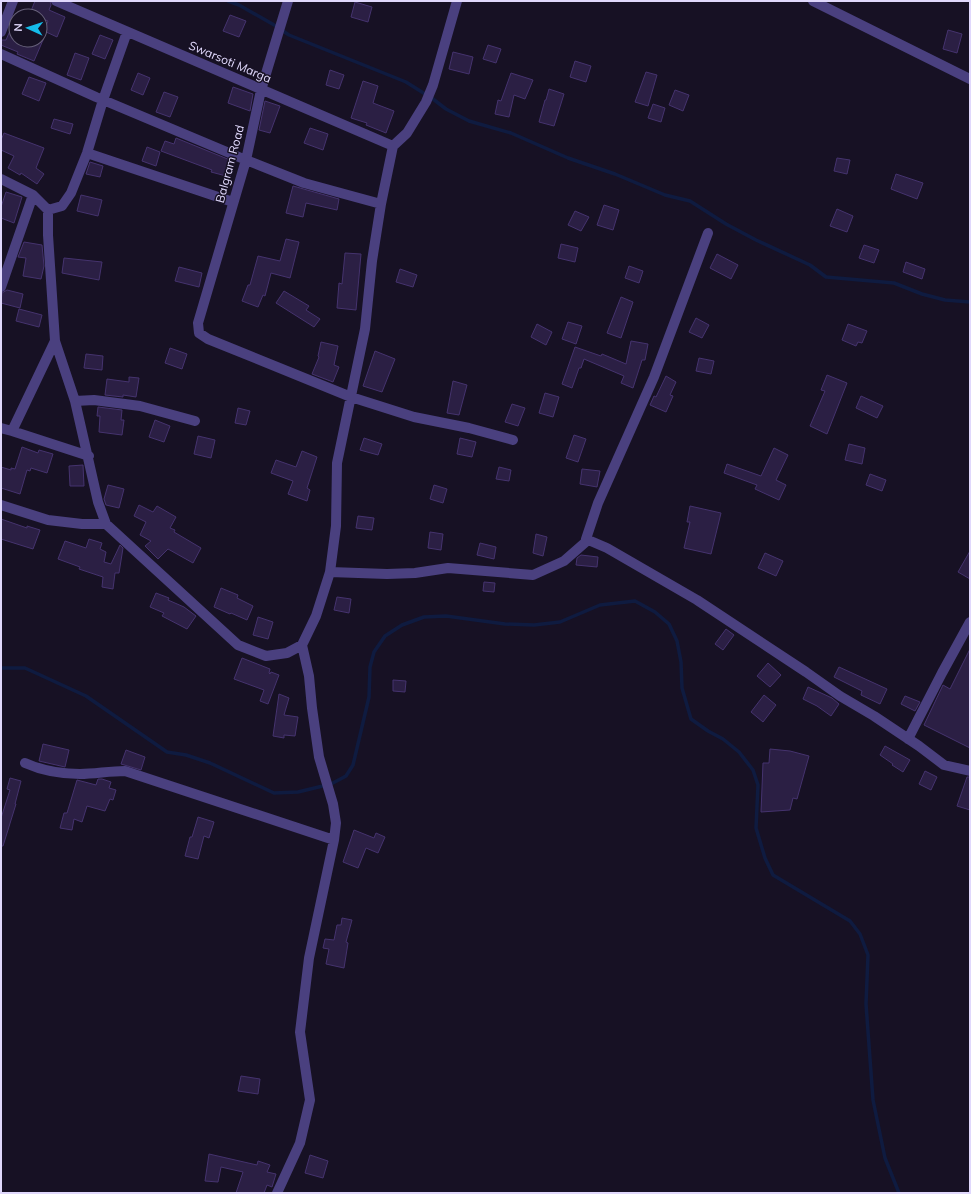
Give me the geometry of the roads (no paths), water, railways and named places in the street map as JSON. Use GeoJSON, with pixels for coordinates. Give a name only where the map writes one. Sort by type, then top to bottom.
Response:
{"type":"FeatureCollection","features":[{"type":"Feature","properties":{"kind":"street"},"geometry":{"type":"LineString","coordinates":[[1,32],[13,1]]}},
{"type":"Feature","properties":{"kind":"street","name":"Swarsoti Marga"},"geometry":{"type":"LineString","coordinates":[[57,1],[393,146]]}},
{"type":"Feature","properties":{"kind":"street","name":"Balgram Road"},"geometry":{"type":"LineString","coordinates":[[288,1],[261,90],[246,160],[198,323],[199,333],[208,339],[351,397]]}},
{"type":"Feature","properties":{"kind":"street"},"geometry":{"type":"LineString","coordinates":[[1,179],[33,195],[48,210],[54,341],[75,401],[98,502],[106,524],[238,645],[266,656],[287,653],[302,645],[316,616],[330,572],[336,526],[337,463],[365,329],[372,261],[381,204],[393,146],[407,133],[426,102],[433,85],[457,1]]}},
{"type":"Feature","properties":{"kind":"street"},"geometry":{"type":"LineString","coordinates":[[813,1],[970,79]]}},
{"type":"Feature","properties":{"kind":"street"},"geometry":{"type":"LineString","coordinates":[[48,210],[62,206],[71,193],[87,152],[102,100],[127,32]]}},
{"type":"Feature","properties":{"kind":"street"},"geometry":{"type":"LineString","coordinates":[[1,54],[102,100],[304,183],[381,204]]}},
{"type":"Feature","properties":{"kind":"street"},"geometry":{"type":"LineString","coordinates":[[87,152],[233,202]]}},
{"type":"Feature","properties":{"kind":"street"},"geometry":{"type":"LineString","coordinates":[[1,287],[33,195]]}},
{"type":"Feature","properties":{"kind":"street"},"geometry":{"type":"LineString","coordinates":[[588,540],[586,539],[598,503],[654,377],[708,233]]}},
{"type":"Feature","properties":{"kind":"street"},"geometry":{"type":"LineString","coordinates":[[12,431],[54,341]]}},
{"type":"Feature","properties":{"kind":"street"},"geometry":{"type":"LineString","coordinates":[[351,397],[414,417],[469,428],[513,440]]}},
{"type":"Feature","properties":{"kind":"street"},"geometry":{"type":"LineString","coordinates":[[75,401],[94,400],[140,406],[195,421]]}},
{"type":"Feature","properties":{"kind":"street"},"geometry":{"type":"LineString","coordinates":[[1,428],[88,456]]}},
{"type":"Feature","properties":{"kind":"street"},"geometry":{"type":"LineString","coordinates":[[1,505],[48,520],[82,524],[106,524]]}},
{"type":"Feature","properties":{"kind":"street"},"geometry":{"type":"LineString","coordinates":[[330,572],[387,574],[415,573],[448,568],[533,576],[564,561],[588,540]]}},
{"type":"Feature","properties":{"kind":"street"},"geometry":{"type":"LineString","coordinates":[[588,540],[606,548],[697,600],[840,696],[874,716],[944,765],[970,771]]}},
{"type":"Feature","properties":{"kind":"street"},"geometry":{"type":"LineString","coordinates":[[908,739],[970,622]]}},
{"type":"Feature","properties":{"kind":"street"},"geometry":{"type":"LineString","coordinates":[[277,1193],[300,1142],[310,1100],[300,1032],[308,958],[334,840],[336,823],[333,804],[319,757],[309,676],[302,645]]}},
{"type":"Feature","properties":{"kind":"street"},"geometry":{"type":"LineString","coordinates":[[25,763],[37,769],[52,772],[81,774],[124,771],[334,840]]}},
{"type":"Feature","properties":{"kind":"waterway"},"geometry":{"type":"LineString","coordinates":[[228,1],[239,5],[276,26]]}},
{"type":"Feature","properties":{"kind":"waterway"},"geometry":{"type":"LineString","coordinates":[[283,31],[289,35],[406,82],[446,109],[469,121],[511,133],[568,158],[615,174],[665,195],[690,201],[726,224],[756,240],[810,265],[826,277],[894,283],[922,294],[945,300],[970,302]]}},
{"type":"Feature","properties":{"kind":"waterway"},"geometry":{"type":"LineString","coordinates":[[1,668],[25,668],[86,696],[167,752],[186,755],[210,763],[274,793],[298,792],[331,784],[346,776],[353,765],[369,697],[370,667],[374,652],[385,636],[402,625],[424,617],[446,616],[505,624],[534,625],[560,622],[600,605],[635,601],[655,612],[669,624],[677,641],[681,662],[682,688],[691,719],[723,739],[739,752],[753,770],[758,785],[756,828],[765,858],[773,875],[850,921],[860,934],[868,955],[866,1004],[873,1100],[885,1158],[899,1193]]}}]}
